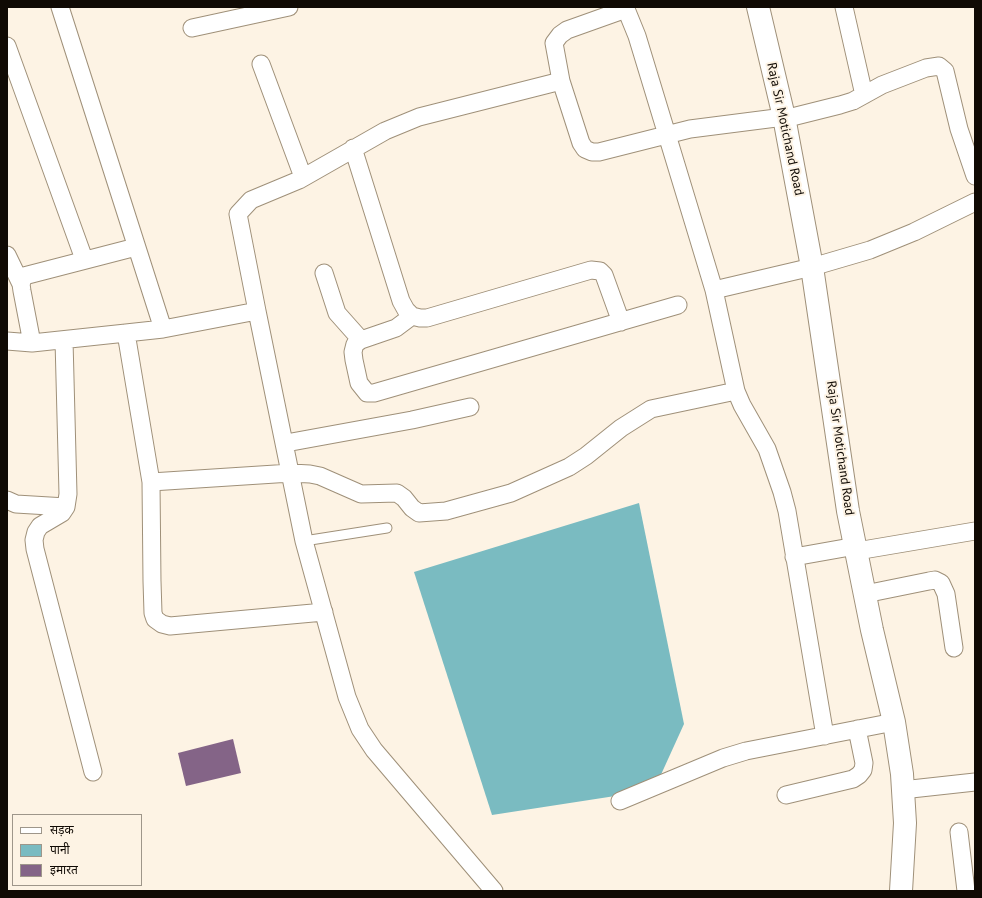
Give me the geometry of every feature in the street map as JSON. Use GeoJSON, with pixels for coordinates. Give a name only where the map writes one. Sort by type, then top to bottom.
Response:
{"type":"FeatureCollection","features":[{"type":"Feature","properties":{"kind":"street"},"geometry":{"type":"LineString","coordinates":[[60,7],[163,329]]}},
{"type":"Feature","properties":{"kind":"street"},"geometry":{"type":"LineString","coordinates":[[192,28],[243,12],[289,7]]}},
{"type":"Feature","properties":{"kind":"street","name":"Raja Sir Motichand Road"},"geometry":{"type":"LineString","coordinates":[[758,7],[784,118],[812,267],[848,511],[894,722],[902,774],[905,823],[901,891]]}},
{"type":"Feature","properties":{"kind":"street"},"geometry":{"type":"LineString","coordinates":[[844,7],[864,95]]}},
{"type":"Feature","properties":{"kind":"street"},"geometry":{"type":"LineString","coordinates":[[825,736],[787,511],[776,471],[767,450],[742,405],[736,391],[714,290],[668,134],[638,36],[626,8],[568,30],[560,35],[554,43],[561,81],[581,143],[585,149],[592,152],[599,152],[668,134],[712,125],[784,118],[840,105],[864,95],[882,84],[926,68],[939,66],[942,67],[964,148],[975,176]]}},
{"type":"Feature","properties":{"kind":"street"},"geometry":{"type":"LineString","coordinates":[[7,46],[84,259]]}},
{"type":"Feature","properties":{"kind":"street"},"geometry":{"type":"LineString","coordinates":[[261,64],[303,177]]}},
{"type":"Feature","properties":{"kind":"street"},"geometry":{"type":"LineString","coordinates":[[494,891],[374,750],[360,729],[347,698],[304,541],[286,444],[238,214],[251,200],[303,177],[353,148],[419,117],[561,81]]}},
{"type":"Feature","properties":{"kind":"street"},"geometry":{"type":"LineString","coordinates":[[353,148],[401,301],[406,310],[412,316],[427,318],[591,270],[600,271],[604,275],[621,322]]}},
{"type":"Feature","properties":{"kind":"street"},"geometry":{"type":"LineString","coordinates":[[714,290],[812,267],[884,244],[914,232],[975,202]]}},
{"type":"Feature","properties":{"kind":"street"},"geometry":{"type":"LineString","coordinates":[[21,284],[24,276],[29,273],[136,247]]}},
{"type":"Feature","properties":{"kind":"street"},"geometry":{"type":"LineString","coordinates":[[7,255],[21,284],[32,343]]}},
{"type":"Feature","properties":{"kind":"street"},"geometry":{"type":"LineString","coordinates":[[324,273],[337,313],[361,340]]}},
{"type":"Feature","properties":{"kind":"street"},"geometry":{"type":"LineString","coordinates":[[412,316],[396,328],[361,340],[355,344],[353,352],[359,383],[367,393],[374,393],[678,305]]}},
{"type":"Feature","properties":{"kind":"street"},"geometry":{"type":"LineString","coordinates":[[7,341],[32,343],[163,329],[258,311]]}},
{"type":"Feature","properties":{"kind":"street"},"geometry":{"type":"LineString","coordinates":[[126,333],[150,482],[153,613],[155,619],[170,626],[324,612]]}},
{"type":"Feature","properties":{"kind":"street"},"geometry":{"type":"LineString","coordinates":[[64,340],[68,494],[66,507],[57,518],[40,526],[36,532],[35,549],[93,772]]}},
{"type":"Feature","properties":{"kind":"street"},"geometry":{"type":"LineString","coordinates":[[150,482],[291,473],[320,476],[361,494],[397,493],[419,513],[456,509],[511,493],[568,467],[621,428],[651,409],[736,391]]}},
{"type":"Feature","properties":{"kind":"street"},"geometry":{"type":"LineString","coordinates":[[286,444],[412,420],[470,407]]}},
{"type":"Feature","properties":{"kind":"street"},"geometry":{"type":"LineString","coordinates":[[7,500],[16,504],[66,507]]}},
{"type":"Feature","properties":{"kind":"street"},"geometry":{"type":"LineString","coordinates":[[794,557],[975,531]]}},
{"type":"Feature","properties":{"kind":"street"},"geometry":{"type":"LineString","coordinates":[[865,594],[935,580],[941,583],[946,594],[954,648]]}},
{"type":"Feature","properties":{"kind":"street"},"geometry":{"type":"LineString","coordinates":[[620,801],[723,758],[746,751],[894,722]]}},
{"type":"Feature","properties":{"kind":"street"},"geometry":{"type":"LineString","coordinates":[[786,795],[853,779],[859,775],[863,770],[864,763],[857,729]]}},
{"type":"Feature","properties":{"kind":"street"},"geometry":{"type":"LineString","coordinates":[[902,790],[975,782]]}},
{"type":"Feature","properties":{"kind":"street"},"geometry":{"type":"LineString","coordinates":[[958,832],[966,891]]}},
{"type":"Feature","properties":{"kind":"lane"},"geometry":{"type":"LineString","coordinates":[[304,541],[387,528]]}},
{"type":"Feature","properties":{"kind":"water"},"geometry":{"type":"Polygon","coordinates":[[[639,503],[684,724],[654,790],[492,815],[414,572],[639,503]]]}},
{"type":"Feature","properties":{"kind":"building"},"geometry":{"type":"Polygon","coordinates":[[[233,739],[241,773],[186,786],[178,753],[233,739]]]}}]}
